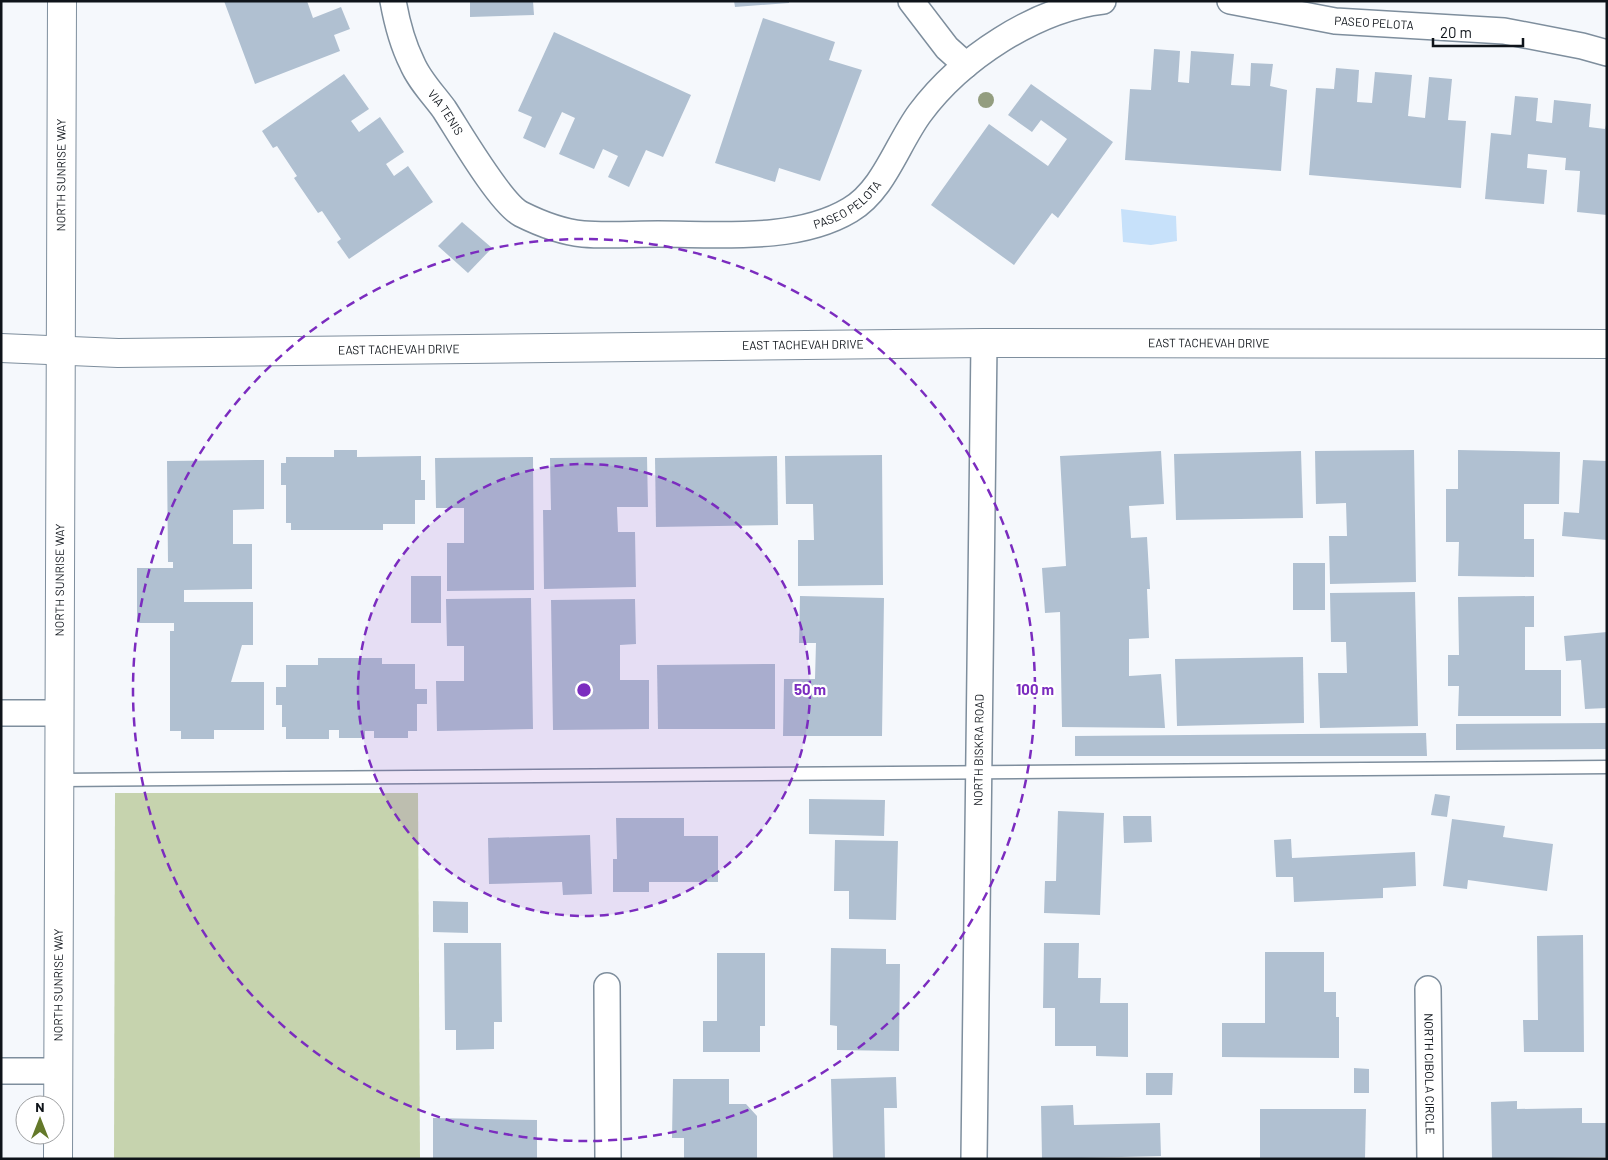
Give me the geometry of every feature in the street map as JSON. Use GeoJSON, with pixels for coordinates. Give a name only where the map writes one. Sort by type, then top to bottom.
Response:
{"type":"FeatureCollection","features":[{"type":"Feature","properties":{"kind":"street","name":"NORTH SUNRISE WAY"},"geometry":{"type":"LineString","coordinates":[[58,1159],[62,1]]}},
{"type":"Feature","properties":{"kind":"street","name":"VIA TENIS"},"geometry":{"type":"LineString","coordinates":[[393,1],[398,28],[412,66],[494,185],[519,213]]}},
{"type":"Feature","properties":{"kind":"street"},"geometry":{"type":"LineString","coordinates":[[911,1],[947,48],[966,65]]}},
{"type":"Feature","properties":{"kind":"street","name":"PASEO PELOTA"},"geometry":{"type":"LineString","coordinates":[[519,213],[544,224],[582,234],[782,232],[819,224],[849,211],[868,197],[920,112],[966,65],[1001,40],[1047,17],[1086,3],[1102,1]]}},
{"type":"Feature","properties":{"kind":"street","name":"PASEO PELOTA"},"geometry":{"type":"LineString","coordinates":[[1230,1],[1336,11],[1504,31],[1582,46],[1607,53]]}},
{"type":"Feature","properties":{"kind":"street","name":"EAST TACHEVAH DRIVE"},"geometry":{"type":"LineString","coordinates":[[1,348],[61,352],[233,352],[984,343],[1607,344]]}},
{"type":"Feature","properties":{"kind":"street","name":"NORTH BISKRA ROAD"},"geometry":{"type":"LineString","coordinates":[[974,1159],[984,343]]}},
{"type":"Feature","properties":{"kind":"street"},"geometry":{"type":"LineString","coordinates":[[1,713],[60,713]]}},
{"type":"Feature","properties":{"kind":"street"},"geometry":{"type":"LineString","coordinates":[[607,986],[608,1159]]}},
{"type":"Feature","properties":{"kind":"street","name":"NORTH CIBOLA CIRCLE"},"geometry":{"type":"LineString","coordinates":[[1428,989],[1430,1159]]}},
{"type":"Feature","properties":{"kind":"street"},"geometry":{"type":"LineString","coordinates":[[1,1071],[59,1071]]}},
{"type":"Feature","properties":{"kind":"lane"},"geometry":{"type":"LineString","coordinates":[[60,780],[1607,767]]}},
{"type":"Feature","properties":{"kind":"green space"},"geometry":{"type":"Polygon","coordinates":[[[115,793],[418,793],[420,1159],[114,1159],[115,793]]]}},
{"type":"Feature","properties":{"kind":"water"},"geometry":{"type":"Polygon","coordinates":[[[1121,209],[1176,216],[1177,241],[1151,245],[1123,242],[1121,209]]]}},
{"type":"Feature","properties":{"kind":"building"},"geometry":{"type":"Polygon","coordinates":[[[224,1],[307,1],[313,18],[341,7],[350,29],[334,35],[340,51],[255,84],[224,1]]]}},
{"type":"Feature","properties":{"kind":"building"},"geometry":{"type":"Polygon","coordinates":[[[470,1],[533,1],[534,15],[470,17],[470,1]]]}},
{"type":"Feature","properties":{"kind":"building"},"geometry":{"type":"Polygon","coordinates":[[[734,1],[789,1],[789,3],[735,7],[734,1]]]}},
{"type":"Feature","properties":{"kind":"building"},"geometry":{"type":"Polygon","coordinates":[[[763,18],[835,42],[829,60],[862,70],[820,181],[779,168],[775,182],[715,163],[763,18]]]}},
{"type":"Feature","properties":{"kind":"building"},"geometry":{"type":"Polygon","coordinates":[[[554,32],[691,95],[663,157],[646,150],[629,187],[608,177],[618,156],[603,149],[594,169],[559,154],[575,118],[562,112],[545,148],[523,138],[532,117],[518,111],[554,32]]]}},
{"type":"Feature","properties":{"kind":"building"},"geometry":{"type":"Polygon","coordinates":[[[1154,49],[1180,51],[1178,82],[1189,83],[1191,51],[1234,54],[1231,85],[1250,86],[1251,63],[1273,64],[1270,86],[1287,90],[1281,171],[1125,160],[1130,89],[1151,90],[1154,49]]]}},
{"type":"Feature","properties":{"kind":"building"},"geometry":{"type":"Polygon","coordinates":[[[1336,68],[1359,70],[1357,102],[1372,103],[1375,72],[1412,75],[1408,116],[1425,118],[1429,77],[1452,79],[1448,120],[1466,121],[1461,188],[1309,175],[1316,88],[1334,89],[1336,68]]]}},
{"type":"Feature","properties":{"kind":"building"},"geometry":{"type":"Polygon","coordinates":[[[344,74],[369,109],[351,121],[359,132],[380,117],[404,152],[386,164],[394,176],[408,166],[433,202],[349,259],[337,242],[341,239],[322,211],[318,213],[294,178],[297,176],[277,146],[273,148],[262,131],[344,74]]]}},
{"type":"Feature","properties":{"kind":"building"},"geometry":{"type":"Polygon","coordinates":[[[1031,84],[1113,142],[1058,218],[1052,213],[1014,265],[931,205],[989,124],[1048,166],[1067,139],[1041,120],[1032,132],[1008,115],[1031,84]]]}},
{"type":"Feature","properties":{"kind":"building"},"geometry":{"type":"Polygon","coordinates":[[[1515,96],[1538,98],[1536,121],[1552,123],[1554,100],[1591,104],[1589,127],[1605,129],[1607,121],[1607,215],[1577,212],[1580,171],[1565,170],[1566,158],[1528,154],[1527,168],[1547,170],[1544,204],[1485,199],[1491,133],[1511,135],[1515,96]]]}},
{"type":"Feature","properties":{"kind":"building"},"geometry":{"type":"Polygon","coordinates":[[[462,222],[492,248],[468,273],[438,246],[462,222]]]}},
{"type":"Feature","properties":{"kind":"building"},"geometry":{"type":"Polygon","coordinates":[[[334,450],[357,450],[357,457],[421,456],[421,480],[425,480],[425,500],[415,500],[415,524],[383,524],[383,530],[291,530],[291,523],[286,523],[286,485],[281,485],[281,463],[286,463],[286,457],[334,457],[334,450]]]}},
{"type":"Feature","properties":{"kind":"building"},"geometry":{"type":"Polygon","coordinates":[[[1414,450],[1416,582],[1330,584],[1329,536],[1347,536],[1346,503],[1316,504],[1315,451],[1414,450]]]}},
{"type":"Feature","properties":{"kind":"building"},"geometry":{"type":"Polygon","coordinates":[[[1458,450],[1560,452],[1559,504],[1524,504],[1524,539],[1534,539],[1534,577],[1458,576],[1459,542],[1446,542],[1446,489],[1458,489],[1458,450]]]}},
{"type":"Feature","properties":{"kind":"building"},"geometry":{"type":"Polygon","coordinates":[[[1161,451],[1164,504],[1129,506],[1131,538],[1147,537],[1150,589],[1147,589],[1149,638],[1129,639],[1129,676],[1161,674],[1165,728],[1062,727],[1060,612],[1045,613],[1042,568],[1066,566],[1060,456],[1161,451]]]}},
{"type":"Feature","properties":{"kind":"building"},"geometry":{"type":"Polygon","coordinates":[[[1301,451],[1303,518],[1176,520],[1174,454],[1301,451]]]}},
{"type":"Feature","properties":{"kind":"building"},"geometry":{"type":"Polygon","coordinates":[[[882,455],[883,585],[798,586],[798,540],[814,540],[813,504],[786,504],[785,456],[882,455]]]}},
{"type":"Feature","properties":{"kind":"building"},"geometry":{"type":"Polygon","coordinates":[[[777,456],[778,525],[656,527],[655,458],[777,456]]]}},
{"type":"Feature","properties":{"kind":"building"},"geometry":{"type":"Polygon","coordinates":[[[533,457],[534,590],[447,591],[447,543],[464,543],[464,508],[436,508],[435,458],[533,457]]]}},
{"type":"Feature","properties":{"kind":"building"},"geometry":{"type":"Polygon","coordinates":[[[647,457],[648,507],[617,507],[618,532],[635,532],[636,587],[544,589],[543,510],[551,510],[550,458],[647,457]]]}},
{"type":"Feature","properties":{"kind":"building"},"geometry":{"type":"Polygon","coordinates":[[[264,460],[264,509],[233,510],[233,544],[252,544],[252,589],[184,590],[184,602],[253,602],[253,645],[242,645],[231,682],[264,682],[264,730],[214,730],[214,739],[181,739],[181,731],[170,731],[170,631],[174,631],[174,623],[137,623],[137,568],[173,568],[173,562],[168,562],[167,461],[264,460]]]}},
{"type":"Feature","properties":{"kind":"building"},"geometry":{"type":"Polygon","coordinates":[[[1583,460],[1607,461],[1607,540],[1562,536],[1564,512],[1579,513],[1583,460]]]}},
{"type":"Feature","properties":{"kind":"building"},"geometry":{"type":"Polygon","coordinates":[[[1293,563],[1325,563],[1325,610],[1293,610],[1293,563]]]}},
{"type":"Feature","properties":{"kind":"building"},"geometry":{"type":"Polygon","coordinates":[[[411,576],[441,576],[441,623],[411,623],[411,576]]]}},
{"type":"Feature","properties":{"kind":"building"},"geometry":{"type":"Polygon","coordinates":[[[1415,592],[1418,726],[1320,728],[1318,673],[1347,673],[1346,642],[1331,642],[1330,593],[1415,592]]]}},
{"type":"Feature","properties":{"kind":"building"},"geometry":{"type":"Polygon","coordinates":[[[800,596],[884,598],[882,736],[783,736],[784,679],[815,679],[816,643],[799,643],[800,596]]]}},
{"type":"Feature","properties":{"kind":"building"},"geometry":{"type":"Polygon","coordinates":[[[1534,596],[1534,627],[1525,627],[1525,670],[1561,670],[1561,716],[1458,716],[1459,686],[1448,686],[1448,655],[1459,655],[1458,597],[1534,596]]]}},
{"type":"Feature","properties":{"kind":"building"},"geometry":{"type":"Polygon","coordinates":[[[531,598],[533,729],[437,731],[436,681],[464,681],[464,646],[447,646],[446,599],[531,598]]]}},
{"type":"Feature","properties":{"kind":"building"},"geometry":{"type":"Polygon","coordinates":[[[635,599],[636,644],[620,645],[620,680],[649,680],[649,729],[553,730],[551,600],[635,599]]]}},
{"type":"Feature","properties":{"kind":"building"},"geometry":{"type":"Polygon","coordinates":[[[1607,632],[1607,708],[1585,709],[1581,660],[1566,661],[1564,636],[1607,632]]]}},
{"type":"Feature","properties":{"kind":"building"},"geometry":{"type":"Polygon","coordinates":[[[1303,657],[1304,723],[1177,726],[1175,659],[1303,657]]]}},
{"type":"Feature","properties":{"kind":"building"},"geometry":{"type":"Polygon","coordinates":[[[318,658],[382,658],[382,664],[415,664],[415,689],[427,689],[427,704],[417,704],[417,731],[408,731],[408,738],[374,738],[374,731],[365,731],[365,738],[339,738],[339,730],[329,730],[329,739],[286,739],[286,727],[282,727],[282,705],[276,705],[276,687],[286,687],[286,665],[318,665],[318,658]]]}},
{"type":"Feature","properties":{"kind":"building"},"geometry":{"type":"Polygon","coordinates":[[[775,664],[775,729],[658,729],[657,665],[775,664]]]}},
{"type":"Feature","properties":{"kind":"building"},"geometry":{"type":"Polygon","coordinates":[[[1607,723],[1607,749],[1456,750],[1456,724],[1607,723]]]}},
{"type":"Feature","properties":{"kind":"building"},"geometry":{"type":"Polygon","coordinates":[[[1426,733],[1427,756],[1075,756],[1075,736],[1426,733]]]}},
{"type":"Feature","properties":{"kind":"building"},"geometry":{"type":"Polygon","coordinates":[[[1435,794],[1450,796],[1447,817],[1431,815],[1435,794]]]}},
{"type":"Feature","properties":{"kind":"building"},"geometry":{"type":"Polygon","coordinates":[[[809,799],[885,800],[884,836],[809,834],[809,799]]]}},
{"type":"Feature","properties":{"kind":"building"},"geometry":{"type":"Polygon","coordinates":[[[1058,811],[1104,813],[1100,915],[1044,913],[1045,881],[1056,881],[1058,811]]]}},
{"type":"Feature","properties":{"kind":"building"},"geometry":{"type":"Polygon","coordinates":[[[1123,816],[1151,816],[1152,842],[1124,843],[1123,816]]]}},
{"type":"Feature","properties":{"kind":"building"},"geometry":{"type":"Polygon","coordinates":[[[616,818],[684,818],[684,836],[718,836],[718,882],[649,882],[649,892],[613,892],[613,859],[617,859],[616,818]]]}},
{"type":"Feature","properties":{"kind":"building"},"geometry":{"type":"Polygon","coordinates":[[[1452,819],[1505,826],[1503,837],[1553,844],[1547,891],[1468,880],[1467,889],[1443,886],[1452,819]]]}},
{"type":"Feature","properties":{"kind":"building"},"geometry":{"type":"Polygon","coordinates":[[[590,835],[592,894],[563,895],[562,882],[489,884],[488,838],[590,835]]]}},
{"type":"Feature","properties":{"kind":"building"},"geometry":{"type":"Polygon","coordinates":[[[1291,839],[1292,858],[1415,852],[1416,886],[1383,888],[1383,898],[1294,902],[1293,877],[1276,877],[1274,840],[1291,839]]]}},
{"type":"Feature","properties":{"kind":"building"},"geometry":{"type":"Polygon","coordinates":[[[835,840],[898,841],[896,920],[849,919],[849,891],[834,891],[835,840]]]}},
{"type":"Feature","properties":{"kind":"building"},"geometry":{"type":"Polygon","coordinates":[[[433,901],[468,902],[468,933],[433,932],[433,901]]]}},
{"type":"Feature","properties":{"kind":"building"},"geometry":{"type":"Polygon","coordinates":[[[1583,935],[1584,1052],[1524,1052],[1523,1020],[1538,1020],[1537,936],[1583,935]]]}},
{"type":"Feature","properties":{"kind":"building"},"geometry":{"type":"Polygon","coordinates":[[[444,943],[501,943],[502,1022],[494,1022],[494,1049],[456,1050],[456,1030],[445,1030],[444,943]]]}},
{"type":"Feature","properties":{"kind":"building"},"geometry":{"type":"Polygon","coordinates":[[[1044,943],[1079,943],[1078,978],[1101,978],[1100,1003],[1128,1003],[1128,1057],[1096,1056],[1096,1046],[1055,1046],[1055,1008],[1043,1008],[1044,943]]]}},
{"type":"Feature","properties":{"kind":"building"},"geometry":{"type":"Polygon","coordinates":[[[831,948],[886,949],[886,964],[900,964],[899,1051],[837,1050],[837,1026],[830,1025],[831,948]]]}},
{"type":"Feature","properties":{"kind":"building"},"geometry":{"type":"Polygon","coordinates":[[[1265,952],[1324,952],[1324,992],[1336,992],[1336,1017],[1339,1017],[1339,1058],[1222,1057],[1222,1023],[1265,1023],[1265,952]]]}},
{"type":"Feature","properties":{"kind":"building"},"geometry":{"type":"Polygon","coordinates":[[[717,953],[765,953],[765,1026],[760,1026],[760,1052],[703,1052],[703,1021],[717,1021],[717,953]]]}},
{"type":"Feature","properties":{"kind":"building"},"geometry":{"type":"Polygon","coordinates":[[[1354,1068],[1369,1069],[1369,1093],[1354,1093],[1354,1068]]]}},
{"type":"Feature","properties":{"kind":"building"},"geometry":{"type":"Polygon","coordinates":[[[1146,1073],[1173,1073],[1172,1095],[1146,1095],[1146,1073]]]}},
{"type":"Feature","properties":{"kind":"building"},"geometry":{"type":"Polygon","coordinates":[[[896,1077],[897,1108],[884,1108],[885,1159],[833,1159],[831,1079],[896,1077]]]}},
{"type":"Feature","properties":{"kind":"building"},"geometry":{"type":"Polygon","coordinates":[[[673,1079],[729,1079],[729,1104],[746,1104],[757,1116],[757,1159],[684,1159],[684,1138],[672,1138],[673,1079]]]}},
{"type":"Feature","properties":{"kind":"building"},"geometry":{"type":"Polygon","coordinates":[[[1517,1101],[1517,1109],[1582,1108],[1582,1123],[1607,1123],[1607,1157],[1492,1159],[1491,1102],[1517,1101]]]}},
{"type":"Feature","properties":{"kind":"building"},"geometry":{"type":"Polygon","coordinates":[[[1073,1105],[1074,1125],[1160,1123],[1161,1156],[1042,1159],[1041,1106],[1073,1105]]]}},
{"type":"Feature","properties":{"kind":"building"},"geometry":{"type":"Polygon","coordinates":[[[1260,1109],[1366,1109],[1365,1158],[1260,1159],[1260,1109]]]}},
{"type":"Feature","properties":{"kind":"building"},"geometry":{"type":"Polygon","coordinates":[[[433,1118],[537,1120],[537,1159],[433,1159],[433,1118]]]}}]}
